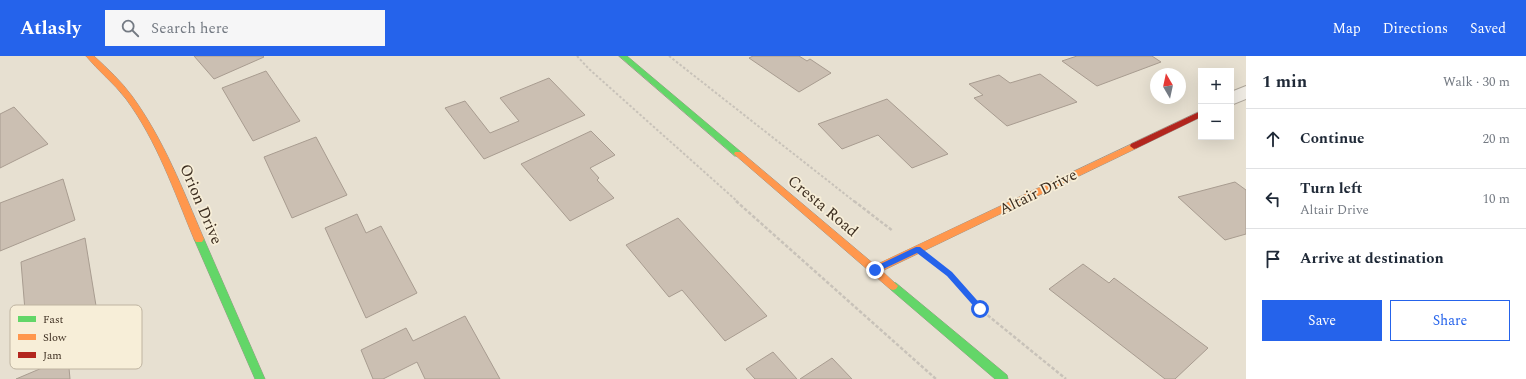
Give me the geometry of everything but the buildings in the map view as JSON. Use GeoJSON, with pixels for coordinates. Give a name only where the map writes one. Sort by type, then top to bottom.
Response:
{"type":"FeatureCollection","features":[{"type":"Feature","properties":{"kind":"street","name":"Orion Drive"},"geometry":{"type":"LineString","coordinates":[[90,56],[118,84],[140,110],[160,147],[260,379]]}},
{"type":"Feature","properties":{"kind":"street","name":"Cresta Road"},"geometry":{"type":"LineString","coordinates":[[623,56],[1003,379]]}},
{"type":"Feature","properties":{"kind":"street"},"geometry":{"type":"LineString","coordinates":[[1234,98],[1246,92]]}},
{"type":"Feature","properties":{"kind":"street","name":"Altair Drive"},"geometry":{"type":"LineString","coordinates":[[875,270],[1198,115]]}},
{"type":"Feature","properties":{"kind":"path"},"geometry":{"type":"LineString","coordinates":[[577,56],[595,74],[936,379]]}},
{"type":"Feature","properties":{"kind":"path"},"geometry":{"type":"LineString","coordinates":[[669,56],[950,274],[980,309],[1066,379]]}},
{"type":"Feature","properties":{"kind":"traffic: fast"},"geometry":{"type":"LineString","coordinates":[[623,56],[738,154]]}},
{"type":"Feature","properties":{"kind":"traffic: fast"},"geometry":{"type":"LineString","coordinates":[[199,239],[260,379]]}},
{"type":"Feature","properties":{"kind":"traffic: fast"},"geometry":{"type":"LineString","coordinates":[[893,286],[1003,379]]}},
{"type":"Feature","properties":{"kind":"traffic: slow"},"geometry":{"type":"LineString","coordinates":[[90,56],[111,76],[143,118],[167,164],[199,239]]}},
{"type":"Feature","properties":{"kind":"traffic: slow"},"geometry":{"type":"LineString","coordinates":[[875,270],[1134,146]]}},
{"type":"Feature","properties":{"kind":"traffic: slow"},"geometry":{"type":"LineString","coordinates":[[738,154],[893,286]]}},
{"type":"Feature","properties":{"kind":"traffic: jam"},"geometry":{"type":"LineString","coordinates":[[1134,146],[1198,115]]}},
{"type":"Feature","properties":{"kind":"route"},"geometry":{"type":"LineString","coordinates":[[875,270],[918,249],[950,274],[980,309]]}}]}
